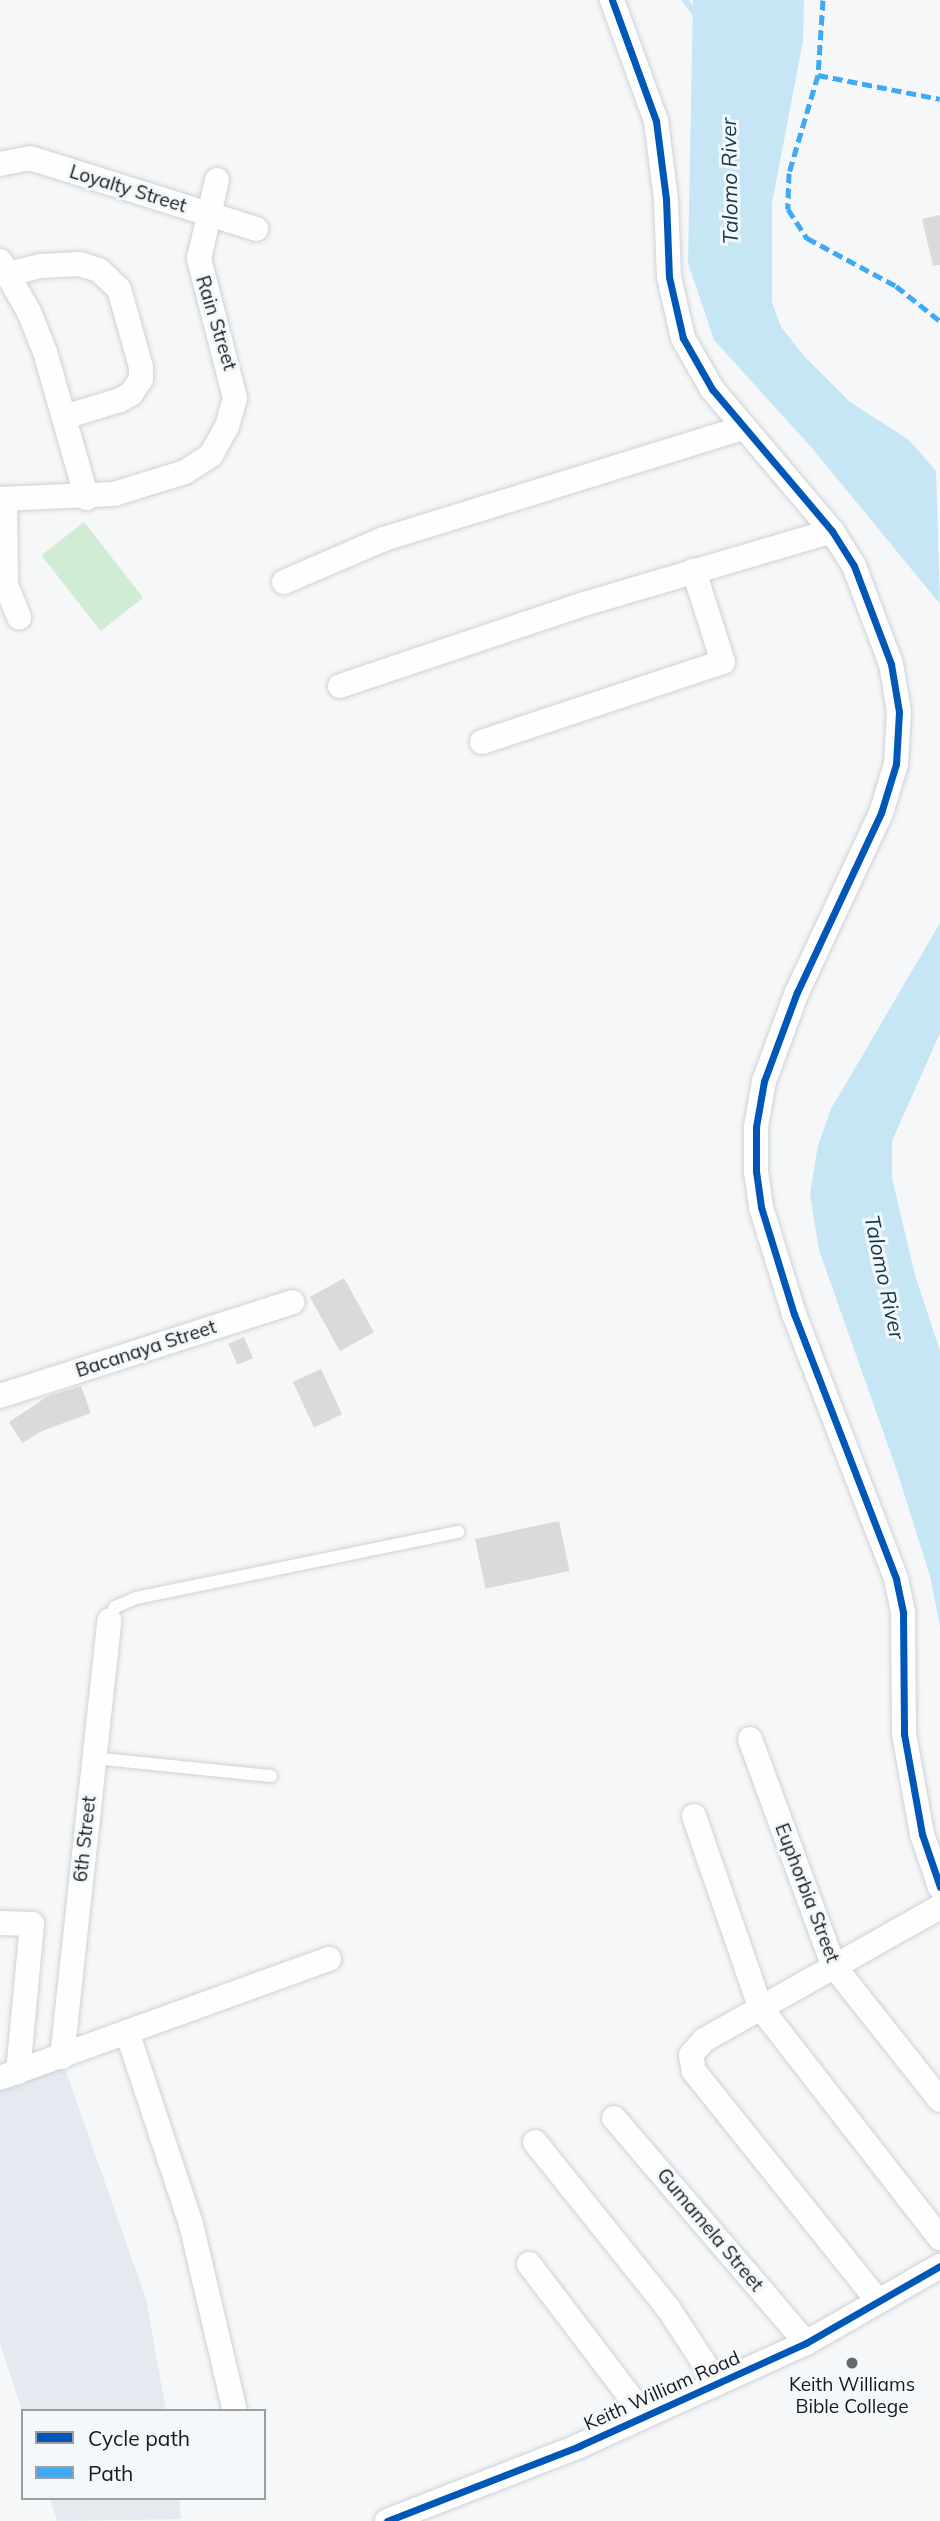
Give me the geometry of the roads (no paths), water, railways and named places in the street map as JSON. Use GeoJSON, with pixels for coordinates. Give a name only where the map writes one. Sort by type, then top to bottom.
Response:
{"type":"FeatureCollection","features":[{"type":"Feature","properties":{"kind":"street"},"geometry":{"type":"LineString","coordinates":[[612,0],[656,121],[666,199],[669,277],[683,338],[693,360],[743,428],[832,531],[874,611],[891,664],[899,712],[896,764],[857,870],[776,1047],[756,1127],[756,1171],[761,1207],[794,1314],[896,1580],[903,1613],[904,1734],[922,1834],[940,1887]]}},
{"type":"Feature","properties":{"kind":"street","name":"Loyalty Street"},"geometry":{"type":"LineString","coordinates":[[0,164],[30,158],[256,229]]}},
{"type":"Feature","properties":{"kind":"street","name":"Rain Street"},"geometry":{"type":"LineString","coordinates":[[2,499],[87,498],[145,485],[199,466],[211,455],[227,426],[235,398],[233,380],[200,266],[217,180]]}},
{"type":"Feature","properties":{"kind":"street"},"geometry":{"type":"LineString","coordinates":[[64,417],[120,400],[137,388],[141,367],[119,289],[99,270],[79,264],[4,268],[37,332],[87,498]]}},
{"type":"Feature","properties":{"kind":"street"},"geometry":{"type":"LineString","coordinates":[[284,582],[384,539],[743,428]]}},
{"type":"Feature","properties":{"kind":"street"},"geometry":{"type":"LineString","coordinates":[[2,499],[3,585],[19,618]]}},
{"type":"Feature","properties":{"kind":"street"},"geometry":{"type":"LineString","coordinates":[[340,686],[694,571],[832,531]]}},
{"type":"Feature","properties":{"kind":"street"},"geometry":{"type":"LineString","coordinates":[[482,742],[723,662],[694,571]]}},
{"type":"Feature","properties":{"kind":"street","name":"Bacanaya Street"},"geometry":{"type":"LineString","coordinates":[[0,1396],[292,1302]]}},
{"type":"Feature","properties":{"kind":"street","name":"6th Street"},"geometry":{"type":"LineString","coordinates":[[62,2057],[109,1621]]}},
{"type":"Feature","properties":{"kind":"street","name":"Euphorbia Street"},"geometry":{"type":"LineString","coordinates":[[750,1739],[832,1965],[940,2100]]}},
{"type":"Feature","properties":{"kind":"street"},"geometry":{"type":"LineString","coordinates":[[694,1816],[760,2007],[940,2238]]}},
{"type":"Feature","properties":{"kind":"street"},"geometry":{"type":"LineString","coordinates":[[878,2301],[690,2063],[691,2055],[704,2040],[832,1965],[940,1907]]}},
{"type":"Feature","properties":{"kind":"street"},"geometry":{"type":"LineString","coordinates":[[0,1923],[32,1924],[9,2075],[329,1959]]}},
{"type":"Feature","properties":{"kind":"street"},"geometry":{"type":"LineString","coordinates":[[127,2032],[191,2224],[235,2409]]}},
{"type":"Feature","properties":{"kind":"street","name":"Gumamela Street"},"geometry":{"type":"LineString","coordinates":[[614,2118],[806,2343]]}},
{"type":"Feature","properties":{"kind":"street"},"geometry":{"type":"LineString","coordinates":[[535,2142],[668,2308],[717,2383]]}},
{"type":"Feature","properties":{"kind":"street"},"geometry":{"type":"LineString","coordinates":[[529,2264],[645,2416]]}},
{"type":"Feature","properties":{"kind":"street","name":"Keith William Road"},"geometry":{"type":"LineString","coordinates":[[387,2521],[533,2465],[806,2343],[940,2266]]}},
{"type":"Feature","properties":{"kind":"lane"},"geometry":{"type":"LineString","coordinates":[[109,1621],[116,1607],[136,1598],[457,1532]]}},
{"type":"Feature","properties":{"kind":"lane"},"geometry":{"type":"LineString","coordinates":[[93,1758],[271,1776]]}},
{"type":"Feature","properties":{"kind":"water","name":"Talomo River"},"geometry":{"type":"Polygon","coordinates":[[[693,0],[804,0],[803,41],[772,203],[772,302],[781,327],[805,357],[850,402],[909,440],[936,471],[940,604],[812,448],[714,340],[688,263],[693,0]]]}},
{"type":"Feature","properties":{"kind":"water","name":"Talomo River"},"geometry":{"type":"Polygon","coordinates":[[[940,923],[940,1033],[892,1141],[892,1178],[915,1275],[940,1351],[940,1626],[930,1576],[897,1471],[819,1250],[810,1194],[818,1145],[831,1109],[940,923]]]}},
{"type":"Feature","properties":{"kind":"waterway"},"geometry":{"type":"LineString","coordinates":[[685,0],[698,18]]}},
{"type":"Feature","properties":{"kind":"place","name":"Keith Williams Bible College"},"geometry":{"type":"Point","coordinates":[852,2363]}}]}
